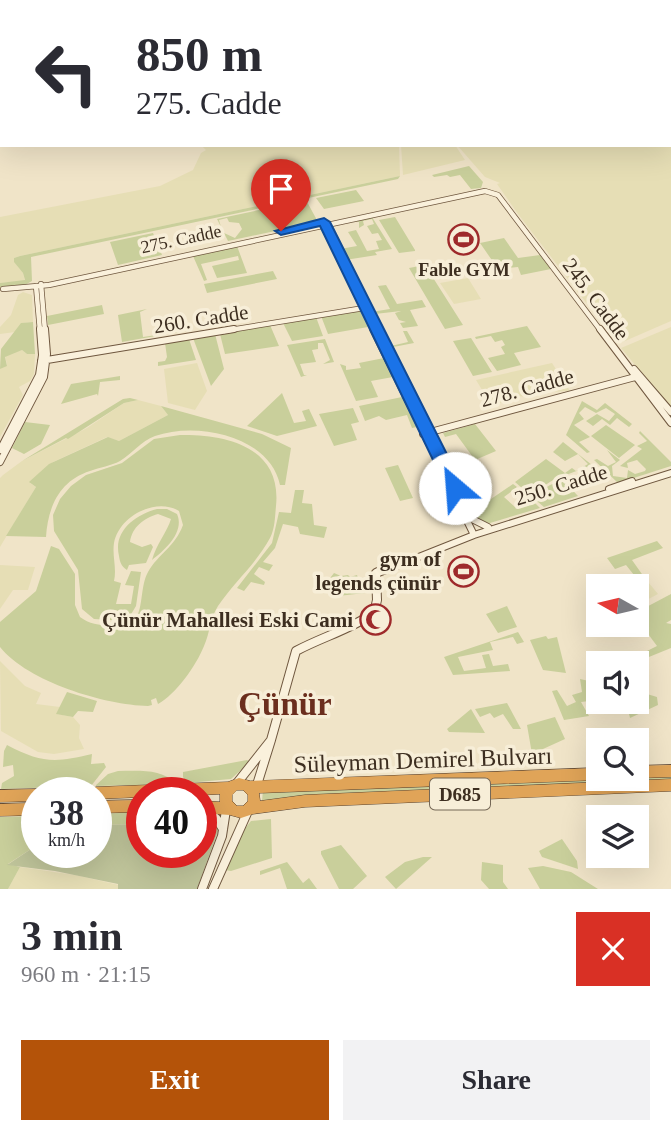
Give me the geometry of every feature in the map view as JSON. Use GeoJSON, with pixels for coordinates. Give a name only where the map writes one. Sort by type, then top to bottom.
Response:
{"type":"FeatureCollection","features":[{"type":"Feature","properties":{"kind":"highway"},"geometry":{"type":"LineString","coordinates":[[649,772],[671,771]]}},
{"type":"Feature","properties":{"kind":"highway","name":"Süleyman Demirel Bulvarı"},"geometry":{"type":"LineString","coordinates":[[112,792],[586,775]]}},
{"type":"Feature","properties":{"kind":"highway","name":"Süleyman Demirel Bulvarı"},"geometry":{"type":"LineString","coordinates":[[217,807],[242,811],[305,801],[671,785]]}},
{"type":"Feature","properties":{"kind":"highway"},"geometry":{"type":"LineString","coordinates":[[228,807],[226,795],[232,788]]}},
{"type":"Feature","properties":{"kind":"highway"},"geometry":{"type":"LineString","coordinates":[[249,808],[255,803],[253,789]]}},
{"type":"Feature","properties":{"kind":"highway"},"geometry":{"type":"LineString","coordinates":[[0,796],[21,795]]}},
{"type":"Feature","properties":{"kind":"highway"},"geometry":{"type":"LineString","coordinates":[[0,810],[21,809]]}},
{"type":"Feature","properties":{"kind":"street","name":"275. Cadde"},"geometry":{"type":"LineString","coordinates":[[1,289],[39,286],[481,190],[496,193]]}},
{"type":"Feature","properties":{"kind":"street","name":"245. Cadde"},"geometry":{"type":"LineString","coordinates":[[496,193],[638,376],[671,423]]}},
{"type":"Feature","properties":{"kind":"street"},"geometry":{"type":"LineString","coordinates":[[323,224],[475,533]]}},
{"type":"Feature","properties":{"kind":"street"},"geometry":{"type":"LineString","coordinates":[[0,462],[40,387],[44,359],[39,286]]}},
{"type":"Feature","properties":{"kind":"street"},"geometry":{"type":"LineString","coordinates":[[363,307],[403,394],[470,518],[475,533]]}},
{"type":"Feature","properties":{"kind":"street","name":"260. Cadde"},"geometry":{"type":"LineString","coordinates":[[44,359],[363,307]]}},
{"type":"Feature","properties":{"kind":"street"},"geometry":{"type":"LineString","coordinates":[[0,450],[36,383],[44,359]]}},
{"type":"Feature","properties":{"kind":"street","name":"245. Cadde"},"geometry":{"type":"LineString","coordinates":[[638,376],[671,412]]}},
{"type":"Feature","properties":{"kind":"street","name":"278. Cadde"},"geometry":{"type":"LineString","coordinates":[[425,433],[638,376]]}},
{"type":"Feature","properties":{"kind":"street","name":"250. Cadde"},"geometry":{"type":"LineString","coordinates":[[475,533],[671,471]]}},
{"type":"Feature","properties":{"kind":"street","name":"250. Cadde"},"geometry":{"type":"LineString","coordinates":[[271,740],[296,652],[322,636],[352,628],[375,610],[376,573],[475,533],[671,471]]}},
{"type":"Feature","properties":{"kind":"street"},"geometry":{"type":"LineString","coordinates":[[470,518],[488,527]]}},
{"type":"Feature","properties":{"kind":"street"},"geometry":{"type":"LineString","coordinates":[[232,788],[271,740]]}},
{"type":"Feature","properties":{"kind":"street"},"geometry":{"type":"LineString","coordinates":[[253,789],[271,740]]}},
{"type":"Feature","properties":{"kind":"street"},"geometry":{"type":"LineString","coordinates":[[202,889],[228,807]]}},
{"type":"Feature","properties":{"kind":"street"},"geometry":{"type":"LineString","coordinates":[[213,889],[249,808]]}},
{"type":"Feature","properties":{"kind":"street"},"geometry":{"type":"LineString","coordinates":[[217,820],[223,829]]}},
{"type":"Feature","properties":{"kind":"shaded area"},"geometry":{"type":"Polygon","coordinates":[[[203,147],[399,147],[400,176],[20,256],[14,258],[25,281],[0,283],[0,217],[160,186],[193,170],[201,153],[206,150],[203,147]]]}},
{"type":"Feature","properties":{"kind":"shaded area"},"geometry":{"type":"Polygon","coordinates":[[[401,147],[456,147],[465,160],[403,175],[401,147]]]}},
{"type":"Feature","properties":{"kind":"shaded area"},"geometry":{"type":"Polygon","coordinates":[[[459,147],[671,147],[671,321],[618,344],[518,214],[497,184],[500,183],[485,177],[459,147]]]}},
{"type":"Feature","properties":{"kind":"shaded area"},"geometry":{"type":"Polygon","coordinates":[[[468,278],[481,299],[454,304],[440,283],[468,278]]]}},
{"type":"Feature","properties":{"kind":"shaded area"},"geometry":{"type":"Polygon","coordinates":[[[23,292],[32,295],[33,322],[22,323],[15,332],[0,334],[0,327],[11,315],[18,295],[23,292]]]}},
{"type":"Feature","properties":{"kind":"shaded area"},"geometry":{"type":"Polygon","coordinates":[[[671,327],[671,408],[621,348],[671,327]]]}},
{"type":"Feature","properties":{"kind":"shaded area"},"geometry":{"type":"Polygon","coordinates":[[[22,350],[27,354],[35,354],[34,374],[30,381],[19,387],[23,395],[0,437],[0,369],[7,365],[5,355],[22,350]]]}},
{"type":"Feature","properties":{"kind":"shaded area"},"geometry":{"type":"Polygon","coordinates":[[[197,363],[207,391],[195,410],[168,403],[164,369],[197,363]]]}},
{"type":"Feature","properties":{"kind":"shaded area"},"geometry":{"type":"Polygon","coordinates":[[[552,363],[570,391],[548,392],[533,397],[515,396],[501,403],[490,403],[476,380],[552,363]]]}},
{"type":"Feature","properties":{"kind":"shaded area"},"geometry":{"type":"Polygon","coordinates":[[[138,400],[161,406],[168,415],[119,441],[107,437],[53,462],[30,483],[36,487],[0,547],[0,478],[22,461],[87,428],[124,403],[138,400]]]}},
{"type":"Feature","properties":{"kind":"shaded area"},"geometry":{"type":"Polygon","coordinates":[[[0,565],[35,567],[28,590],[13,590],[0,609],[0,565]]]}},
{"type":"Feature","properties":{"kind":"shaded area"},"geometry":{"type":"Polygon","coordinates":[[[649,583],[658,594],[649,599],[649,583]]]}},
{"type":"Feature","properties":{"kind":"shaded area"},"geometry":{"type":"Polygon","coordinates":[[[0,661],[25,686],[41,693],[36,704],[60,707],[57,714],[73,717],[80,725],[79,738],[84,749],[54,754],[38,752],[1,731],[0,661]]]}},
{"type":"Feature","properties":{"kind":"shaded area"},"geometry":{"type":"Polygon","coordinates":[[[20,867],[119,885],[118,889],[8,889],[20,867]]]}},
{"type":"Feature","properties":{"kind":"green space"},"geometry":{"type":"Polygon","coordinates":[[[469,166],[483,182],[481,188],[471,189],[460,175],[432,175],[469,166]]]}},
{"type":"Feature","properties":{"kind":"green space"},"geometry":{"type":"Polygon","coordinates":[[[400,176],[398,179],[31,257],[32,281],[23,286],[0,287],[0,283],[25,280],[14,262],[14,258],[20,256],[400,176]]]}},
{"type":"Feature","properties":{"kind":"green space"},"geometry":{"type":"Polygon","coordinates":[[[356,190],[364,201],[324,209],[316,198],[356,190]]]}},
{"type":"Feature","properties":{"kind":"green space"},"geometry":{"type":"Polygon","coordinates":[[[306,200],[318,222],[228,241],[224,233],[235,238],[242,229],[239,223],[229,222],[227,218],[219,220],[221,227],[217,219],[306,200]]]}},
{"type":"Feature","properties":{"kind":"green space"},"geometry":{"type":"Polygon","coordinates":[[[372,217],[392,249],[375,252],[377,255],[345,260],[340,249],[357,246],[348,232],[356,230],[367,251],[379,249],[376,241],[382,240],[378,233],[372,234],[367,226],[374,224],[372,219],[363,221],[364,225],[359,228],[359,222],[355,221],[372,217]]]}},
{"type":"Feature","properties":{"kind":"green space"},"geometry":{"type":"Polygon","coordinates":[[[395,217],[415,251],[399,253],[379,220],[395,217]]]}},
{"type":"Feature","properties":{"kind":"green space"},"geometry":{"type":"Polygon","coordinates":[[[153,233],[162,255],[118,265],[110,242],[153,233]]]}},
{"type":"Feature","properties":{"kind":"green space"},"geometry":{"type":"Polygon","coordinates":[[[504,238],[518,258],[540,255],[551,269],[521,275],[518,267],[498,269],[480,243],[504,238]]]}},
{"type":"Feature","properties":{"kind":"green space"},"geometry":{"type":"Polygon","coordinates":[[[237,246],[247,273],[217,278],[212,266],[239,260],[238,256],[201,264],[207,280],[204,281],[193,256],[237,246]]]}},
{"type":"Feature","properties":{"kind":"green space"},"geometry":{"type":"Polygon","coordinates":[[[425,265],[463,325],[445,329],[409,268],[425,265]]]}},
{"type":"Feature","properties":{"kind":"green space"},"geometry":{"type":"Polygon","coordinates":[[[273,271],[277,279],[207,293],[204,284],[273,271]]]}},
{"type":"Feature","properties":{"kind":"green space"},"geometry":{"type":"Polygon","coordinates":[[[386,285],[397,304],[422,300],[426,307],[410,310],[418,326],[403,328],[400,323],[406,322],[399,320],[395,313],[401,311],[375,314],[391,346],[408,342],[403,331],[407,331],[414,343],[388,348],[371,312],[390,309],[378,286],[386,285]]]}},
{"type":"Feature","properties":{"kind":"green space"},"geometry":{"type":"Polygon","coordinates":[[[102,305],[104,314],[48,325],[47,316],[102,305]]]}},
{"type":"Feature","properties":{"kind":"green space"},"geometry":{"type":"Polygon","coordinates":[[[147,309],[140,312],[143,337],[184,331],[122,342],[118,315],[147,309]]]}},
{"type":"Feature","properties":{"kind":"green space"},"geometry":{"type":"Polygon","coordinates":[[[360,310],[368,327],[328,334],[321,316],[360,310]]]}},
{"type":"Feature","properties":{"kind":"green space"},"geometry":{"type":"Polygon","coordinates":[[[316,317],[323,336],[292,341],[283,323],[316,317]]]}},
{"type":"Feature","properties":{"kind":"green space"},"geometry":{"type":"Polygon","coordinates":[[[33,322],[35,354],[27,354],[22,350],[5,357],[7,366],[0,369],[1,349],[21,323],[33,322]]]}},
{"type":"Feature","properties":{"kind":"green space"},"geometry":{"type":"Polygon","coordinates":[[[270,325],[279,346],[225,354],[220,334],[270,325]]]}},
{"type":"Feature","properties":{"kind":"green space"},"geometry":{"type":"Polygon","coordinates":[[[527,326],[541,347],[514,353],[521,365],[497,371],[488,358],[505,354],[501,347],[505,345],[502,340],[495,342],[491,336],[475,337],[527,326]]]}},
{"type":"Feature","properties":{"kind":"green space"},"geometry":{"type":"Polygon","coordinates":[[[215,334],[224,369],[211,386],[193,338],[215,334]]]}},
{"type":"Feature","properties":{"kind":"green space"},"geometry":{"type":"Polygon","coordinates":[[[471,338],[492,372],[473,376],[453,341],[471,338]]]}},
{"type":"Feature","properties":{"kind":"green space"},"geometry":{"type":"Polygon","coordinates":[[[189,339],[196,360],[158,366],[158,362],[165,361],[167,357],[165,343],[189,339]]]}},
{"type":"Feature","properties":{"kind":"green space"},"geometry":{"type":"Polygon","coordinates":[[[325,339],[334,362],[323,364],[330,360],[323,343],[318,343],[318,349],[312,350],[316,362],[300,364],[304,375],[307,375],[301,377],[287,345],[325,339]]]}},
{"type":"Feature","properties":{"kind":"green space"},"geometry":{"type":"Polygon","coordinates":[[[384,358],[393,377],[371,381],[378,397],[356,401],[340,364],[346,366],[346,370],[361,368],[359,363],[384,358]]]}},
{"type":"Feature","properties":{"kind":"green space"},"geometry":{"type":"Polygon","coordinates":[[[120,376],[120,380],[100,382],[98,396],[97,394],[61,404],[71,384],[120,376]]]}},
{"type":"Feature","properties":{"kind":"green space"},"geometry":{"type":"Polygon","coordinates":[[[282,393],[294,423],[306,421],[302,411],[309,409],[317,426],[277,436],[247,426],[282,393]]]}},
{"type":"Feature","properties":{"kind":"green space"},"geometry":{"type":"Polygon","coordinates":[[[402,397],[417,427],[412,428],[407,415],[386,420],[379,416],[365,421],[359,406],[402,397]]]}},
{"type":"Feature","properties":{"kind":"green space"},"geometry":{"type":"Polygon","coordinates":[[[123,399],[138,400],[124,403],[68,439],[22,461],[123,399]]]}},
{"type":"Feature","properties":{"kind":"green space"},"geometry":{"type":"Polygon","coordinates":[[[582,401],[597,410],[605,403],[632,424],[629,427],[617,418],[610,425],[602,419],[593,426],[586,421],[597,414],[609,421],[615,414],[606,408],[596,413],[585,407],[579,413],[584,419],[574,425],[590,437],[579,442],[590,452],[587,453],[566,435],[582,401]]]}},
{"type":"Feature","properties":{"kind":"green space"},"geometry":{"type":"Polygon","coordinates":[[[161,406],[262,434],[291,448],[285,485],[280,485],[273,468],[262,455],[230,436],[191,430],[172,432],[150,438],[120,461],[79,475],[70,481],[57,496],[49,515],[46,537],[6,536],[36,487],[29,482],[49,464],[108,437],[119,441],[168,415],[161,406]]]}},
{"type":"Feature","properties":{"kind":"green space"},"geometry":{"type":"Polygon","coordinates":[[[353,408],[359,422],[351,424],[357,440],[334,446],[319,414],[353,408]]]}},
{"type":"Feature","properties":{"kind":"green space"},"geometry":{"type":"Polygon","coordinates":[[[25,422],[50,425],[41,444],[24,454],[12,448],[25,422]]]}},
{"type":"Feature","properties":{"kind":"green space"},"geometry":{"type":"Polygon","coordinates":[[[475,424],[496,451],[475,460],[456,434],[445,437],[443,433],[475,424]]]}},
{"type":"Feature","properties":{"kind":"green space"},"geometry":{"type":"Polygon","coordinates":[[[606,425],[635,445],[619,458],[591,436],[606,425]]]}},
{"type":"Feature","properties":{"kind":"green space"},"geometry":{"type":"Polygon","coordinates":[[[640,431],[671,462],[671,466],[618,483],[594,460],[597,459],[608,466],[616,462],[607,450],[620,460],[612,466],[613,476],[627,478],[628,470],[635,474],[645,471],[637,460],[627,463],[628,468],[620,466],[642,449],[637,446],[647,441],[640,431]]]}},
{"type":"Feature","properties":{"kind":"green space"},"geometry":{"type":"Polygon","coordinates":[[[180,435],[216,438],[248,448],[261,458],[270,470],[276,486],[272,534],[218,606],[204,646],[191,671],[178,687],[158,704],[156,698],[151,700],[152,705],[130,705],[68,689],[29,671],[13,660],[0,647],[0,622],[36,591],[51,546],[59,549],[75,574],[75,605],[80,617],[94,624],[123,626],[132,623],[137,617],[148,572],[180,533],[183,525],[179,511],[170,507],[150,508],[131,517],[117,533],[114,543],[114,581],[121,583],[116,604],[131,604],[134,586],[125,585],[131,571],[141,572],[136,606],[127,621],[94,619],[82,609],[78,570],[54,531],[53,515],[60,499],[86,475],[122,463],[154,439],[180,435]]]}},
{"type":"Feature","properties":{"kind":"green space"},"geometry":{"type":"Polygon","coordinates":[[[563,442],[592,465],[553,480],[530,495],[515,482],[546,459],[565,473],[572,468],[576,471],[588,464],[578,454],[565,461],[553,452],[563,442]]]}},
{"type":"Feature","properties":{"kind":"green space"},"geometry":{"type":"Polygon","coordinates":[[[398,465],[413,498],[400,501],[385,468],[398,465]]]}},
{"type":"Feature","properties":{"kind":"green space"},"geometry":{"type":"Polygon","coordinates":[[[563,480],[578,496],[544,507],[532,497],[550,485],[563,480]]]}},
{"type":"Feature","properties":{"kind":"green space"},"geometry":{"type":"Polygon","coordinates":[[[513,484],[517,487],[504,497],[515,507],[529,497],[540,508],[490,523],[482,522],[472,512],[513,484]]]}},
{"type":"Feature","properties":{"kind":"green space"},"geometry":{"type":"Polygon","coordinates":[[[295,490],[304,490],[302,503],[312,504],[314,525],[327,527],[324,538],[300,534],[298,527],[283,524],[275,548],[263,562],[273,565],[269,571],[259,567],[254,574],[265,582],[264,585],[251,582],[244,591],[237,588],[272,543],[279,512],[291,513],[295,490]]]}},
{"type":"Feature","properties":{"kind":"green space"},"geometry":{"type":"Polygon","coordinates":[[[157,509],[167,509],[177,514],[179,521],[176,534],[168,546],[152,560],[171,519],[158,514],[148,518],[133,532],[130,542],[142,547],[151,544],[153,547],[146,563],[129,565],[127,570],[121,564],[119,539],[127,525],[141,515],[157,509]]]}},
{"type":"Feature","properties":{"kind":"green space"},"geometry":{"type":"Polygon","coordinates":[[[657,541],[663,548],[632,560],[642,574],[633,574],[626,565],[615,569],[607,558],[657,541]]]}},
{"type":"Feature","properties":{"kind":"green space"},"geometry":{"type":"Polygon","coordinates":[[[334,573],[350,577],[357,575],[360,584],[373,583],[374,592],[338,596],[337,589],[327,582],[334,573]]]}},
{"type":"Feature","properties":{"kind":"green space"},"geometry":{"type":"Polygon","coordinates":[[[671,594],[671,620],[666,623],[671,624],[671,648],[649,657],[647,651],[657,646],[649,635],[649,606],[671,594]]]}},
{"type":"Feature","properties":{"kind":"green space"},"geometry":{"type":"Polygon","coordinates":[[[507,606],[517,627],[498,633],[486,614],[507,606]]]}},
{"type":"Feature","properties":{"kind":"green space"},"geometry":{"type":"Polygon","coordinates":[[[518,632],[524,642],[517,644],[513,637],[490,642],[493,650],[458,657],[464,671],[486,668],[482,655],[489,654],[493,666],[508,664],[510,671],[453,675],[444,657],[518,632]]]}},
{"type":"Feature","properties":{"kind":"green space"},"geometry":{"type":"Polygon","coordinates":[[[546,636],[548,639],[557,637],[566,673],[543,670],[530,640],[546,636]]]}},
{"type":"Feature","properties":{"kind":"green space"},"geometry":{"type":"Polygon","coordinates":[[[580,679],[586,680],[586,701],[581,702],[589,716],[564,720],[552,691],[557,690],[567,706],[576,702],[572,695],[582,692],[580,679]]]}},
{"type":"Feature","properties":{"kind":"green space"},"geometry":{"type":"Polygon","coordinates":[[[67,692],[97,701],[93,712],[78,711],[73,717],[56,714],[67,692]]]}},
{"type":"Feature","properties":{"kind":"green space"},"geometry":{"type":"Polygon","coordinates":[[[649,695],[657,697],[658,705],[649,709],[649,695]]]}},
{"type":"Feature","properties":{"kind":"green space"},"geometry":{"type":"Polygon","coordinates":[[[507,703],[521,729],[513,729],[503,714],[494,718],[490,713],[480,717],[475,709],[507,703]]]}},
{"type":"Feature","properties":{"kind":"green space"},"geometry":{"type":"Polygon","coordinates":[[[471,709],[485,733],[449,732],[447,729],[471,709]]]}},
{"type":"Feature","properties":{"kind":"green space"},"geometry":{"type":"Polygon","coordinates":[[[555,717],[565,739],[532,754],[527,725],[555,717]]]}},
{"type":"Feature","properties":{"kind":"green space"},"geometry":{"type":"Polygon","coordinates":[[[7,745],[48,760],[92,754],[91,764],[104,763],[106,767],[98,777],[21,777],[21,788],[1,789],[2,783],[14,776],[13,765],[3,767],[7,745]]]}},
{"type":"Feature","properties":{"kind":"green space"},"geometry":{"type":"Polygon","coordinates":[[[247,760],[250,762],[231,779],[183,777],[183,772],[247,760]]]}},
{"type":"Feature","properties":{"kind":"green space"},"geometry":{"type":"Polygon","coordinates":[[[141,771],[167,777],[126,777],[126,785],[112,786],[112,777],[105,777],[108,774],[141,771]]]}},
{"type":"Feature","properties":{"kind":"green space"},"geometry":{"type":"Polygon","coordinates":[[[671,774],[671,780],[649,781],[649,775],[671,774]]]}},
{"type":"Feature","properties":{"kind":"green space"},"geometry":{"type":"Polygon","coordinates":[[[586,777],[586,784],[262,801],[263,790],[586,777]]]}},
{"type":"Feature","properties":{"kind":"green space"},"geometry":{"type":"Polygon","coordinates":[[[112,813],[126,813],[126,824],[112,825],[112,813]]]}},
{"type":"Feature","properties":{"kind":"green space"},"geometry":{"type":"Polygon","coordinates":[[[21,816],[21,855],[8,864],[20,867],[8,889],[0,889],[0,817],[21,816]]]}},
{"type":"Feature","properties":{"kind":"green space"},"geometry":{"type":"Polygon","coordinates":[[[271,819],[272,858],[231,871],[225,870],[242,832],[251,821],[271,819]]]}},
{"type":"Feature","properties":{"kind":"green space"},"geometry":{"type":"Polygon","coordinates":[[[126,824],[126,868],[205,868],[197,889],[118,889],[118,884],[31,868],[112,868],[112,825],[126,824]]]}},
{"type":"Feature","properties":{"kind":"green space"},"geometry":{"type":"Polygon","coordinates":[[[562,839],[577,861],[578,869],[542,857],[539,851],[562,839]]]}},
{"type":"Feature","properties":{"kind":"green space"},"geometry":{"type":"Polygon","coordinates":[[[341,845],[367,876],[353,889],[339,889],[321,854],[321,851],[341,845]]]}},
{"type":"Feature","properties":{"kind":"green space"},"geometry":{"type":"Polygon","coordinates":[[[21,856],[21,867],[7,865],[21,856]]]}},
{"type":"Feature","properties":{"kind":"green space"},"geometry":{"type":"Polygon","coordinates":[[[432,857],[396,889],[385,877],[405,862],[432,857]]]}},
{"type":"Feature","properties":{"kind":"green space"},"geometry":{"type":"Polygon","coordinates":[[[287,862],[303,883],[309,878],[317,889],[287,889],[280,868],[260,875],[260,871],[287,862]]]}},
{"type":"Feature","properties":{"kind":"green space"},"geometry":{"type":"Polygon","coordinates":[[[482,862],[503,865],[503,882],[508,889],[489,889],[481,880],[482,862]]]}},
{"type":"Feature","properties":{"kind":"green space"},"geometry":{"type":"Polygon","coordinates":[[[543,866],[571,872],[598,889],[540,889],[528,868],[543,866]]]}},
{"type":"Feature","properties":{"kind":"place","name":"Fable GYM"},"geometry":{"type":"Point","coordinates":[464,239]}},
{"type":"Feature","properties":{"kind":"place","name":"gym of legends çünür"},"geometry":{"type":"Point","coordinates":[464,571]}},
{"type":"Feature","properties":{"kind":"place","name":"Çünür Mahallesi Eski Cami"},"geometry":{"type":"Point","coordinates":[376,620]}},
{"type":"Feature","properties":{"kind":"district","name":"Çünür"},"geometry":{"type":"Point","coordinates":[285,703]}},
{"type":"Feature","properties":{"kind":"route"},"geometry":{"type":"LineString","coordinates":[[281,231],[324,222],[455,488]]}}]}
